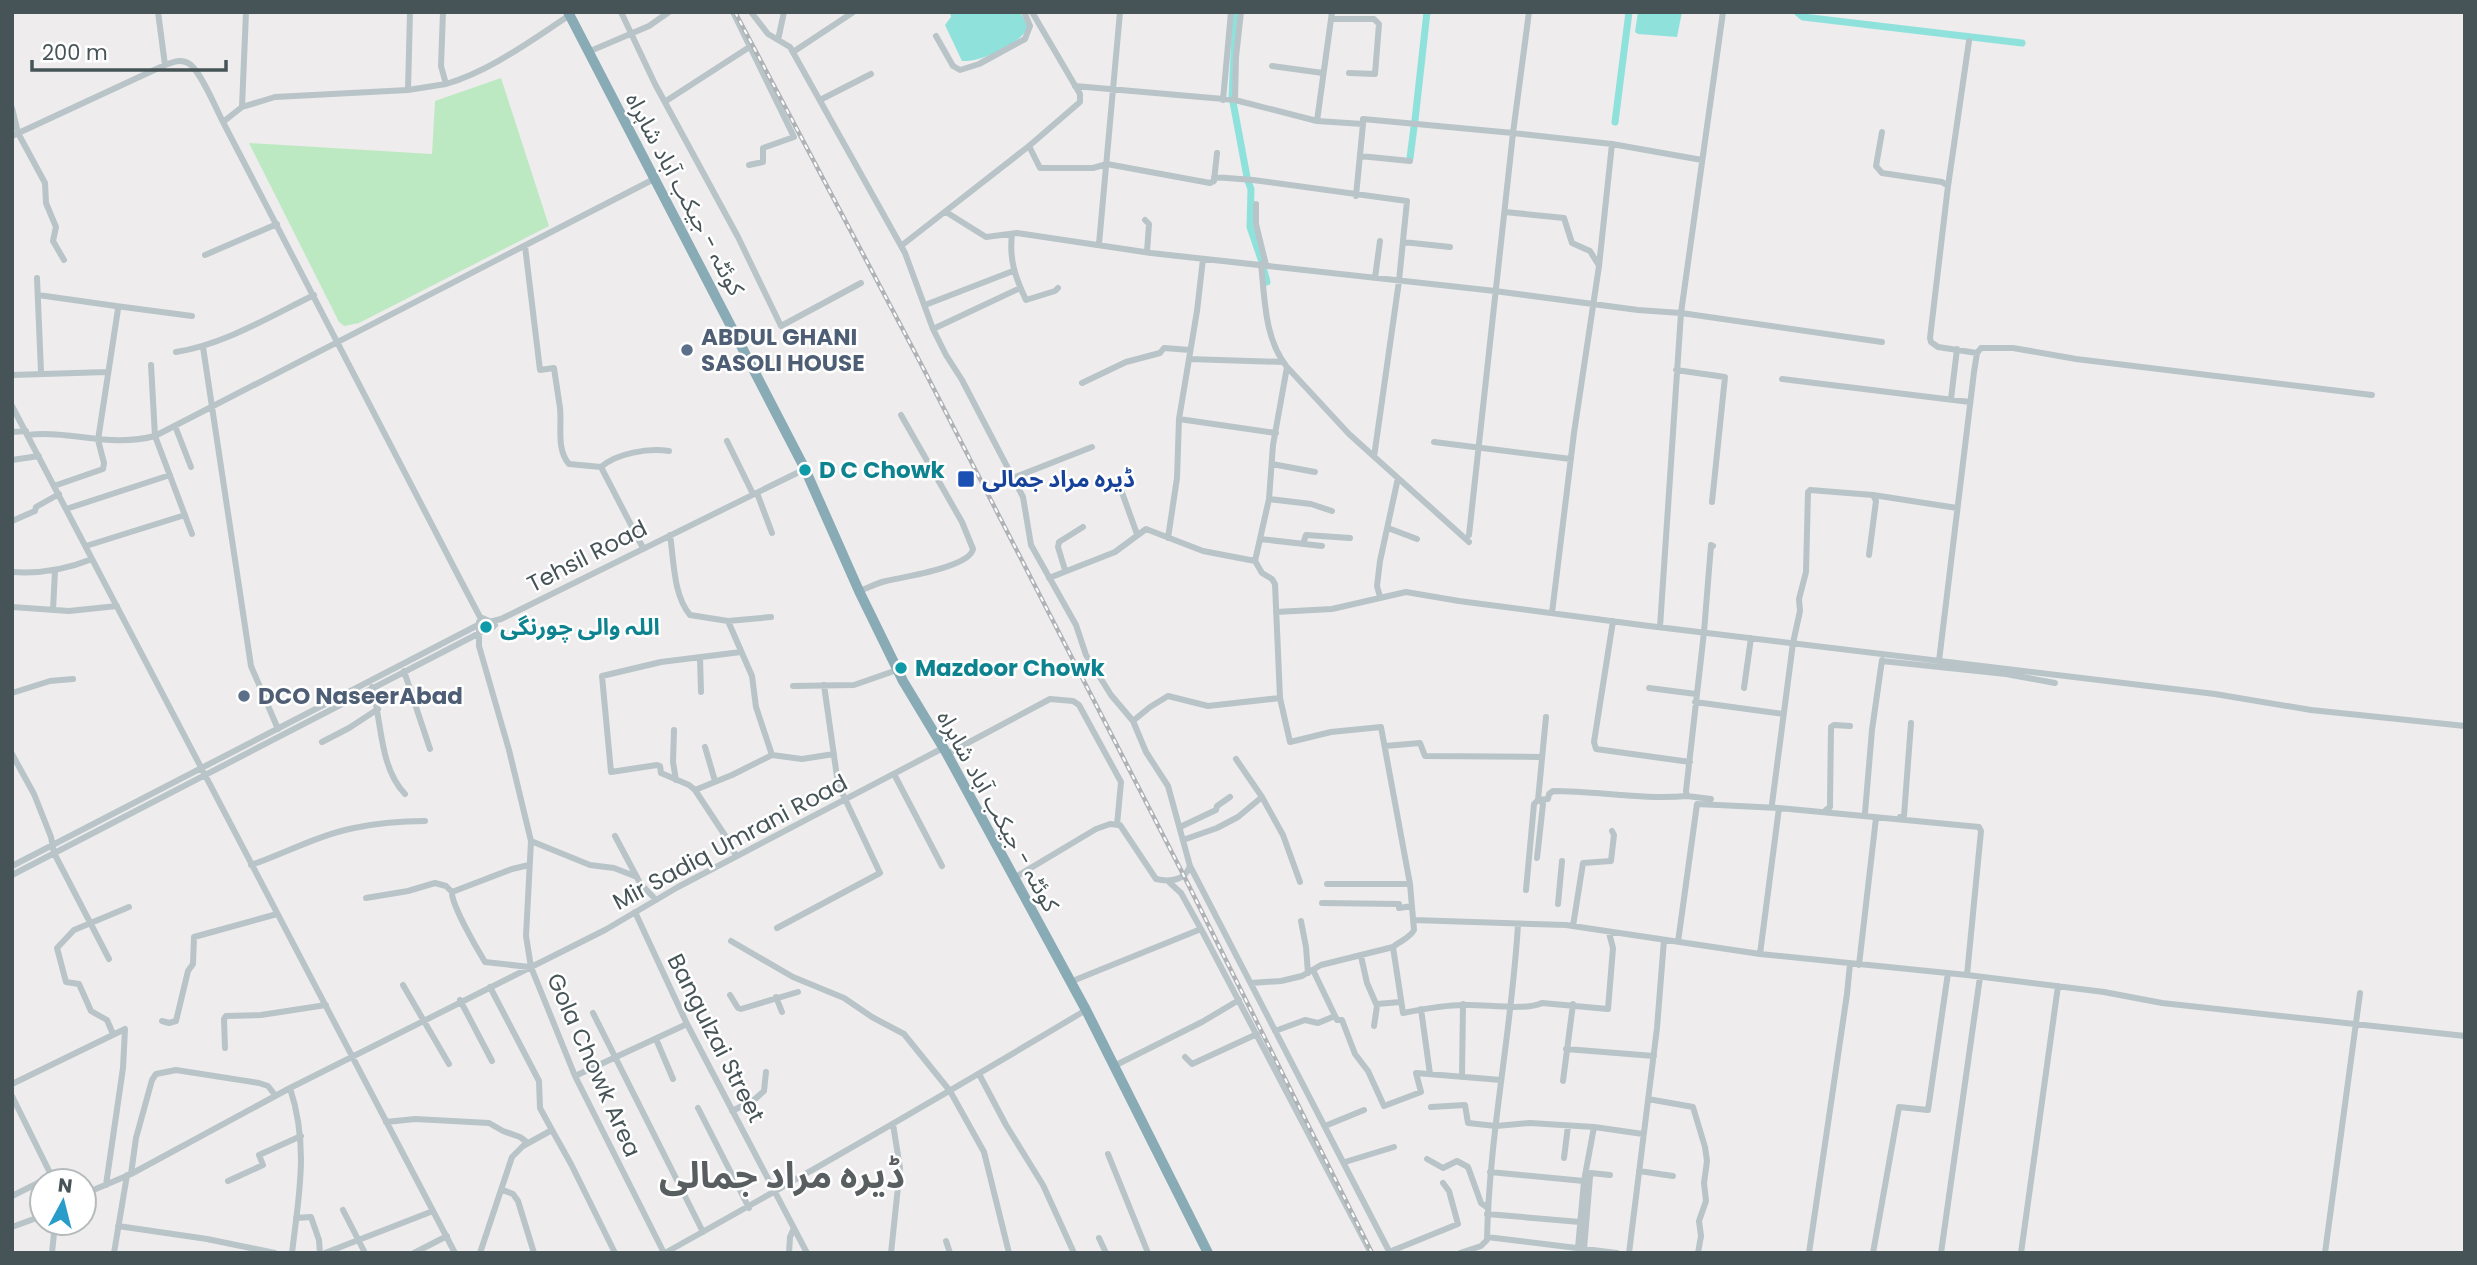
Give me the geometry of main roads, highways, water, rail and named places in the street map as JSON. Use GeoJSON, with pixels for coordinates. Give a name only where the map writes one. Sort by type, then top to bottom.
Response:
{"type":"FeatureCollection","features":[{"type":"Feature","properties":{"kind":"highway","name":"کوئٹہ - جیکب آباد شاہراہ"},"geometry":{"type":"LineString","coordinates":[[569,14],[805,469],[897,670],[945,751],[1086,1010],[1208,1253]]}},
{"type":"Feature","properties":{"kind":"water"},"geometry":{"type":"Polygon","coordinates":[[[950,12],[1020,12],[1028,27],[1017,40],[1000,51],[962,61],[945,25],[951,17],[950,12]]]}},
{"type":"Feature","properties":{"kind":"water"},"geometry":{"type":"Polygon","coordinates":[[[1638,12],[1682,12],[1677,37],[1638,34],[1635,32],[1638,12]]]}},
{"type":"Feature","properties":{"kind":"waterway"},"geometry":{"type":"LineString","coordinates":[[1232,96],[1236,12]]}},
{"type":"Feature","properties":{"kind":"waterway"},"geometry":{"type":"LineString","coordinates":[[1415,120],[1427,12]]}},
{"type":"Feature","properties":{"kind":"waterway"},"geometry":{"type":"LineString","coordinates":[[1615,122],[1629,12]]}},
{"type":"Feature","properties":{"kind":"waterway"},"geometry":{"type":"LineString","coordinates":[[1797,12],[1803,17],[2022,43]]}},
{"type":"Feature","properties":{"kind":"waterway"},"geometry":{"type":"LineString","coordinates":[[1233,102],[1247,177]]}},
{"type":"Feature","properties":{"kind":"waterway"},"geometry":{"type":"LineString","coordinates":[[1410,158],[1414,127]]}},
{"type":"Feature","properties":{"kind":"waterway"},"geometry":{"type":"LineString","coordinates":[[1248,181],[1251,189],[1250,227],[1262,262]]}},
{"type":"Feature","properties":{"kind":"waterway"},"geometry":{"type":"LineString","coordinates":[[1263,267],[1267,282]]}},
{"type":"Feature","properties":{"kind":"railway"},"geometry":{"type":"LineString","coordinates":[[735,12],[920,362],[1184,876],[1372,1253]]}},
{"type":"Feature","properties":{"kind":"place","name":"ABDUL GHANI SASOLI HOUSE"},"geometry":{"type":"Point","coordinates":[687,350]}},
{"type":"Feature","properties":{"kind":"place","name":"D C Chowk"},"geometry":{"type":"Point","coordinates":[805,470]}},
{"type":"Feature","properties":{"kind":"place","name":"ڈیرہ مراد جمالی"},"geometry":{"type":"Point","coordinates":[966,479]}},
{"type":"Feature","properties":{"kind":"place","name":"اللہ والی چورنگی"},"geometry":{"type":"Point","coordinates":[486,627]}},
{"type":"Feature","properties":{"kind":"place","name":"Mazdoor Chowk"},"geometry":{"type":"Point","coordinates":[901,668]}},
{"type":"Feature","properties":{"kind":"place","name":"DCO NaseerAbad"},"geometry":{"type":"Point","coordinates":[244,696]}},
{"type":"Feature","properties":{"kind":"district","name":"ڈیرہ مراد جمالی"},"geometry":{"type":"Point","coordinates":[782,1175]}}]}
